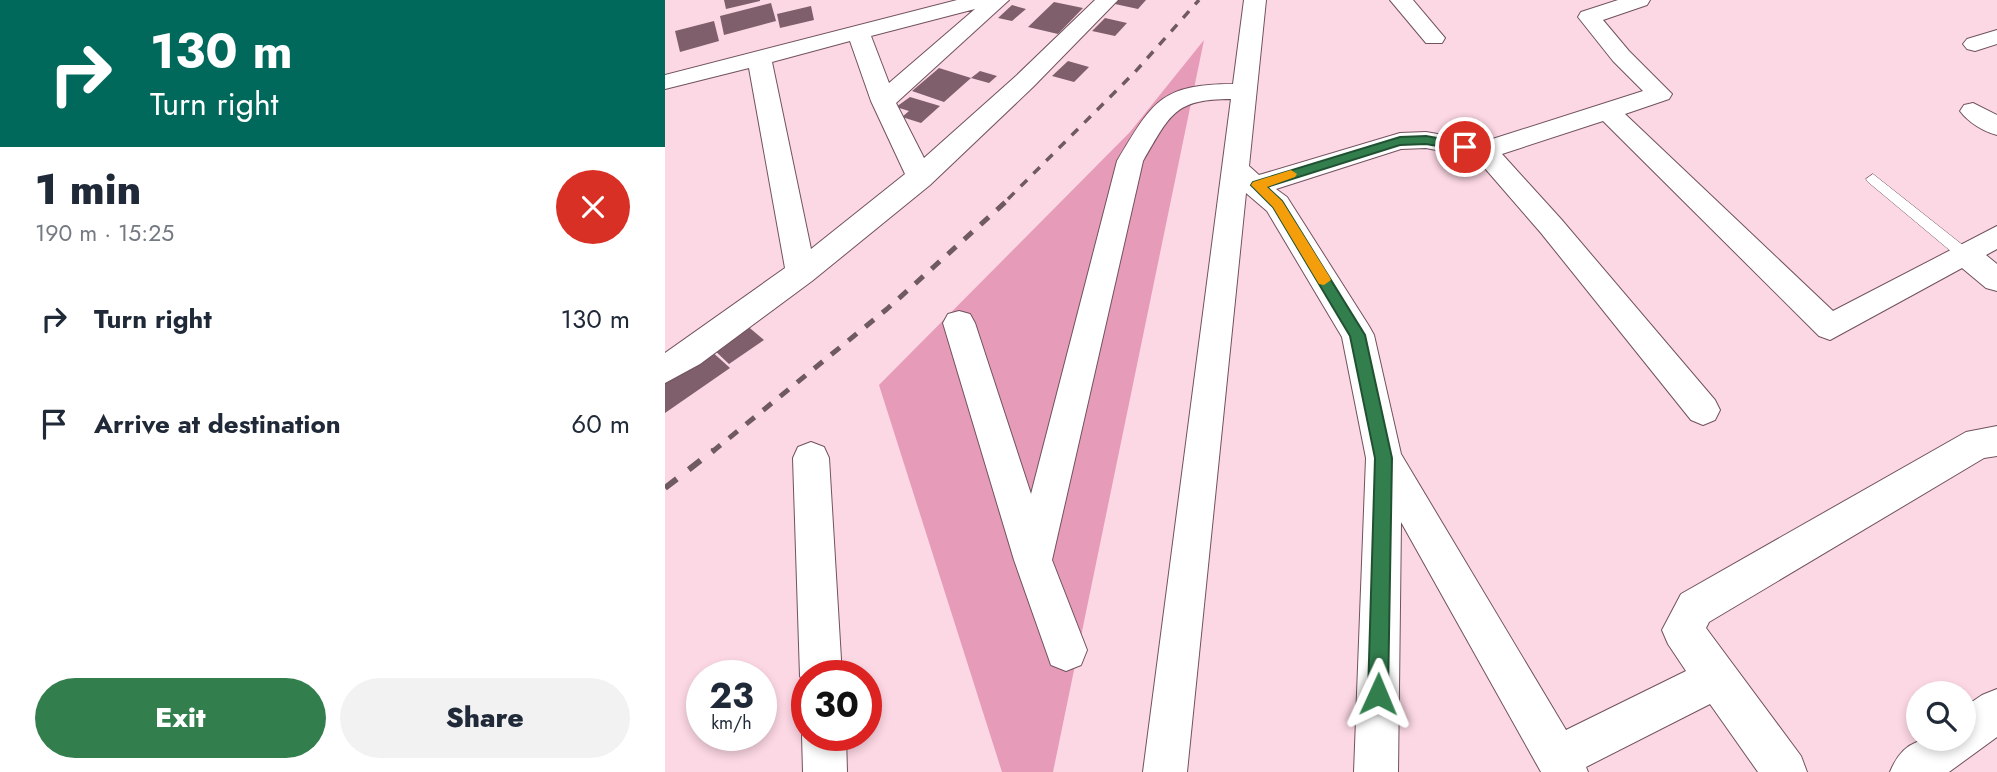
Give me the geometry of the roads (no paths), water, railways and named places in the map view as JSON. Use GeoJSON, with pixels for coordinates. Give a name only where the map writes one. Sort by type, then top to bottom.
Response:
{"type":"FeatureCollection","features":[{"type":"Feature","properties":{"kind":"street"},"geometry":{"type":"LineString","coordinates":[[665,82],[983,0]]}},
{"type":"Feature","properties":{"kind":"street"},"geometry":{"type":"LineString","coordinates":[[883,101],[998,0]]}},
{"type":"Feature","properties":{"kind":"street"},"geometry":{"type":"LineString","coordinates":[[667,357],[801,273],[920,178],[1033,75],[1107,0]]}},
{"type":"Feature","properties":{"kind":"street"},"geometry":{"type":"LineString","coordinates":[[1165,772],[1246,177],[1244,91],[1255,0]]}},
{"type":"Feature","properties":{"kind":"street"},"geometry":{"type":"LineString","coordinates":[[1401,0],[1434,38]]}},
{"type":"Feature","properties":{"kind":"street"},"geometry":{"type":"LineString","coordinates":[[1246,177],[1400,141],[1426,140],[1484,150],[1660,94],[1621,56],[1589,17],[1639,0]]}},
{"type":"Feature","properties":{"kind":"street"},"geometry":{"type":"LineString","coordinates":[[859,33],[883,101],[920,178]]}},
{"type":"Feature","properties":{"kind":"street"},"geometry":{"type":"LineString","coordinates":[[759,58],[801,273]]}},
{"type":"Feature","properties":{"kind":"street"},"geometry":{"type":"LineString","coordinates":[[1033,559],[1130,161],[1158,113],[1176,97],[1205,91],[1244,91]]}},
{"type":"Feature","properties":{"kind":"street"},"geometry":{"type":"LineString","coordinates":[[1607,111],[1830,327],[1997,236]]}},
{"type":"Feature","properties":{"kind":"street"},"geometry":{"type":"LineString","coordinates":[[1973,111],[1997,127]]}},
{"type":"Feature","properties":{"kind":"street"},"geometry":{"type":"LineString","coordinates":[[1484,150],[1551,226],[1703,410]]}},
{"type":"Feature","properties":{"kind":"street"},"geometry":{"type":"LineString","coordinates":[[1246,177],[1277,204],[1358,335],[1384,458],[1376,772]]}},
{"type":"Feature","properties":{"kind":"street"},"geometry":{"type":"LineString","coordinates":[[1964,254],[1997,280]]}},
{"type":"Feature","properties":{"kind":"street"},"geometry":{"type":"LineString","coordinates":[[959,323],[1033,559],[1066,650]]}},
{"type":"Feature","properties":{"kind":"street"},"geometry":{"type":"LineString","coordinates":[[1785,772],[1682,629],[1695,608],[1978,443],[1997,441]]}},
{"type":"Feature","properties":{"kind":"street"},"geometry":{"type":"LineString","coordinates":[[811,458],[820,660]]}},
{"type":"Feature","properties":{"kind":"street"},"geometry":{"type":"LineString","coordinates":[[1384,458],[1562,765],[1716,678]]}},
{"type":"Feature","properties":{"kind":"street"},"geometry":{"type":"LineString","coordinates":[[1976,725],[1997,710]]}},
{"type":"Feature","properties":{"kind":"street"},"geometry":{"type":"LineString","coordinates":[[824,751],[825,772]]}},
{"type":"Feature","properties":{"kind":"street"},"geometry":{"type":"LineString","coordinates":[[1912,772],[1940,751]]}},
{"type":"Feature","properties":{"kind":"lane"},"geometry":{"type":"LineString","coordinates":[[1873,180],[1964,254]]}},
{"type":"Feature","properties":{"kind":"railway"},"geometry":{"type":"LineString","coordinates":[[1008,199],[1135,72],[1199,0]]}},
{"type":"Feature","properties":{"kind":"railway"},"geometry":{"type":"LineString","coordinates":[[712,452],[887,309],[1010,198]]}},
{"type":"Feature","properties":{"kind":"railway"},"geometry":{"type":"LineString","coordinates":[[665,488],[714,450]]}}]}
